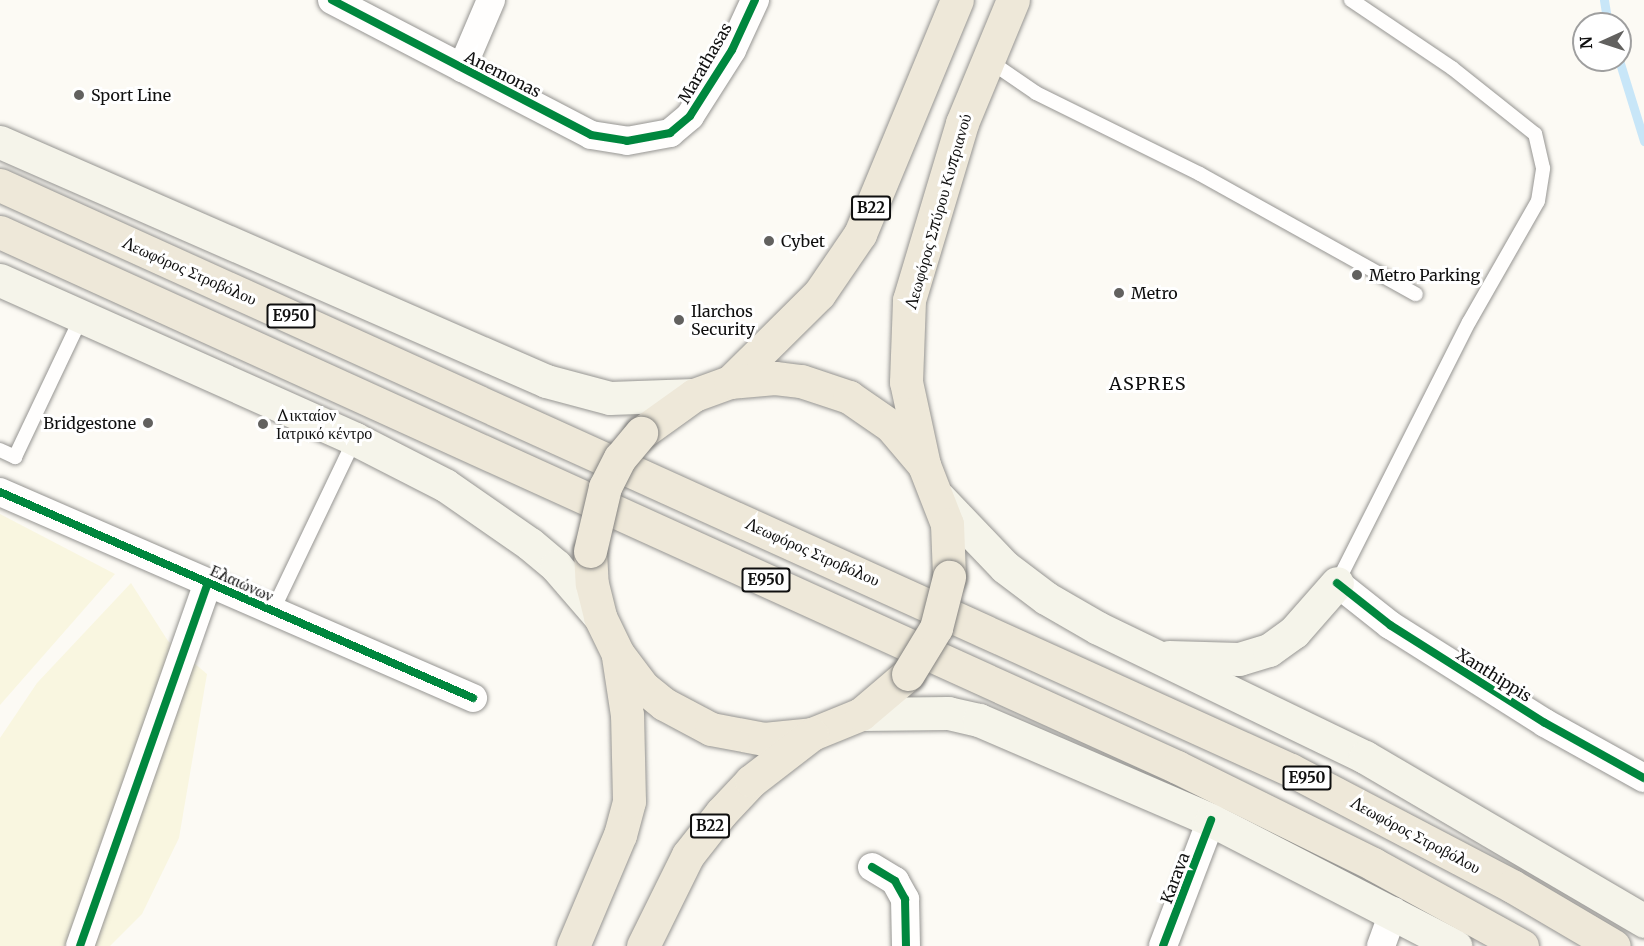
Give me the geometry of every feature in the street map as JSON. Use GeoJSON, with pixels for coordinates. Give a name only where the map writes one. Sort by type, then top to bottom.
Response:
{"type":"FeatureCollection","features":[{"type":"Feature","properties":{"kind":"main road","name":"B22"},"geometry":{"type":"LineString","coordinates":[[730,382],[819,294],[860,234],[957,0]]}},
{"type":"Feature","properties":{"kind":"main road","name":"Λεωφόρος Σπύρου Κυπριανού"},"geometry":{"type":"LineString","coordinates":[[924,465],[906,382],[909,300],[962,123],[1013,0]]}},
{"type":"Feature","properties":{"kind":"main road","name":"E950"},"geometry":{"type":"LineString","coordinates":[[0,142],[546,381],[610,398],[694,394]]}},
{"type":"Feature","properties":{"kind":"main road","name":"Λεωφόρος Στροβόλου"},"geometry":{"type":"LineString","coordinates":[[0,185],[1291,770],[1512,886],[1614,946]]}},
{"type":"Feature","properties":{"kind":"main road","name":"E950"},"geometry":{"type":"LineString","coordinates":[[0,232],[1177,767],[1373,864],[1522,946]]}},
{"type":"Feature","properties":{"kind":"main road"},"geometry":{"type":"LineString","coordinates":[[0,280],[355,439],[445,484],[489,512],[556,566],[600,616]]}},
{"type":"Feature","properties":{"kind":"main road"},"geometry":{"type":"LineString","coordinates":[[775,378],[801,381],[849,396],[891,426],[924,465],[939,498],[947,524],[949,577],[936,628],[908,674],[861,714],[812,734],[764,739],[711,729],[664,704],[643,687],[618,654],[600,616],[592,584],[590,551],[604,488],[620,458],[641,433],[694,394],[730,382],[775,378]]}},
{"type":"Feature","properties":{"kind":"main road","name":"E950"},"geometry":{"type":"LineString","coordinates":[[939,498],[1005,567],[1046,598],[1158,657],[1365,757],[1644,921]]}},
{"type":"Feature","properties":{"kind":"main road"},"geometry":{"type":"LineString","coordinates":[[1158,657],[1239,659],[1269,650],[1294,632],[1337,583]]}},
{"type":"Feature","properties":{"kind":"main road"},"geometry":{"type":"LineString","coordinates":[[573,946],[620,835],[629,801],[627,715],[618,654]]}},
{"type":"Feature","properties":{"kind":"main road"},"geometry":{"type":"LineString","coordinates":[[861,714],[948,713],[979,720],[1211,820],[1394,911],[1455,946]]}},
{"type":"Feature","properties":{"kind":"main road","name":"B22"},"geometry":{"type":"LineString","coordinates":[[643,946],[688,855],[721,813],[751,781],[812,734]]}},
{"type":"Feature","properties":{"kind":"street","name":"Anemonas"},"geometry":{"type":"LineString","coordinates":[[332,0],[591,135],[627,141],[670,133]]}},
{"type":"Feature","properties":{"kind":"street"},"geometry":{"type":"LineString","coordinates":[[462,68],[491,0]]}},
{"type":"Feature","properties":{"kind":"street","name":"Marathasas"},"geometry":{"type":"LineString","coordinates":[[670,133],[705,96],[755,0]]}},
{"type":"Feature","properties":{"kind":"street","name":"Ελαιώνων"},"geometry":{"type":"LineString","coordinates":[[0,492],[473,698]]}},
{"type":"Feature","properties":{"kind":"street"},"geometry":{"type":"LineString","coordinates":[[80,946],[208,583]]}},
{"type":"Feature","properties":{"kind":"street","name":"Xanthippis"},"geometry":{"type":"LineString","coordinates":[[1337,583],[1400,631],[1545,723],[1644,778]]}},
{"type":"Feature","properties":{"kind":"street","name":"Karava"},"geometry":{"type":"LineString","coordinates":[[1163,946],[1211,820]]}},
{"type":"Feature","properties":{"kind":"street"},"geometry":{"type":"LineString","coordinates":[[872,867],[895,880],[904,899],[906,946]]}},
{"type":"Feature","properties":{"kind":"street"},"geometry":{"type":"LineString","coordinates":[[1381,946],[1394,911]]}},
{"type":"Feature","properties":{"kind":"lane"},"geometry":{"type":"LineString","coordinates":[[1337,583],[1469,322],[1538,201],[1543,168],[1535,134],[1452,68],[1351,0]]}},
{"type":"Feature","properties":{"kind":"lane"},"geometry":{"type":"LineString","coordinates":[[988,60],[1036,93],[1200,174],[1416,294]]}},
{"type":"Feature","properties":{"kind":"lane"},"geometry":{"type":"LineString","coordinates":[[0,450],[15,457],[81,318]]}},
{"type":"Feature","properties":{"kind":"lane"},"geometry":{"type":"LineString","coordinates":[[272,612],[355,439]]}},
{"type":"Feature","properties":{"kind":"shaded area"},"geometry":{"type":"Polygon","coordinates":[[[0,514],[115,574],[0,705],[0,514]]]}},
{"type":"Feature","properties":{"kind":"shaded area"},"geometry":{"type":"Polygon","coordinates":[[[131,583],[168,641],[207,674],[179,838],[142,914],[110,946],[0,946],[0,738],[37,683],[131,583]]]}},
{"type":"Feature","properties":{"kind":"waterway"},"geometry":{"type":"LineString","coordinates":[[1604,0],[1606,12]]}},
{"type":"Feature","properties":{"kind":"waterway"},"geometry":{"type":"LineString","coordinates":[[1623,72],[1644,141]]}},
{"type":"Feature","properties":{"kind":"cycle path"},"geometry":{"type":"LineString","coordinates":[[332,0],[591,135],[627,141],[670,133],[690,116],[732,50],[755,0]]}},
{"type":"Feature","properties":{"kind":"cycle path"},"geometry":{"type":"LineString","coordinates":[[0,492],[473,698]]}},
{"type":"Feature","properties":{"kind":"cycle path"},"geometry":{"type":"LineString","coordinates":[[80,946],[208,583]]}},
{"type":"Feature","properties":{"kind":"cycle path"},"geometry":{"type":"LineString","coordinates":[[1337,583],[1390,625],[1545,723],[1644,778]]}},
{"type":"Feature","properties":{"kind":"cycle path"},"geometry":{"type":"LineString","coordinates":[[1163,946],[1211,820]]}},
{"type":"Feature","properties":{"kind":"cycle path"},"geometry":{"type":"LineString","coordinates":[[872,867],[895,881],[905,899],[906,946]]}},
{"type":"Feature","properties":{"kind":"place","name":"Sport Line"},"geometry":{"type":"Point","coordinates":[79,95]}},
{"type":"Feature","properties":{"kind":"place","name":"Cybet"},"geometry":{"type":"Point","coordinates":[769,241]}},
{"type":"Feature","properties":{"kind":"place","name":"Metro Parking"},"geometry":{"type":"Point","coordinates":[1357,275]}},
{"type":"Feature","properties":{"kind":"place","name":"Metro"},"geometry":{"type":"Point","coordinates":[1119,293]}},
{"type":"Feature","properties":{"kind":"place","name":"Ilarchos Security"},"geometry":{"type":"Point","coordinates":[679,320]}},
{"type":"Feature","properties":{"kind":"place","name":"Bridgestone"},"geometry":{"type":"Point","coordinates":[148,423]}},
{"type":"Feature","properties":{"kind":"place","name":"Δικταίον Ιατρικό κέντρο"},"geometry":{"type":"Point","coordinates":[263,424]}},
{"type":"Feature","properties":{"kind":"district","name":"ASPRES"},"geometry":{"type":"Point","coordinates":[1148,384]}}]}
